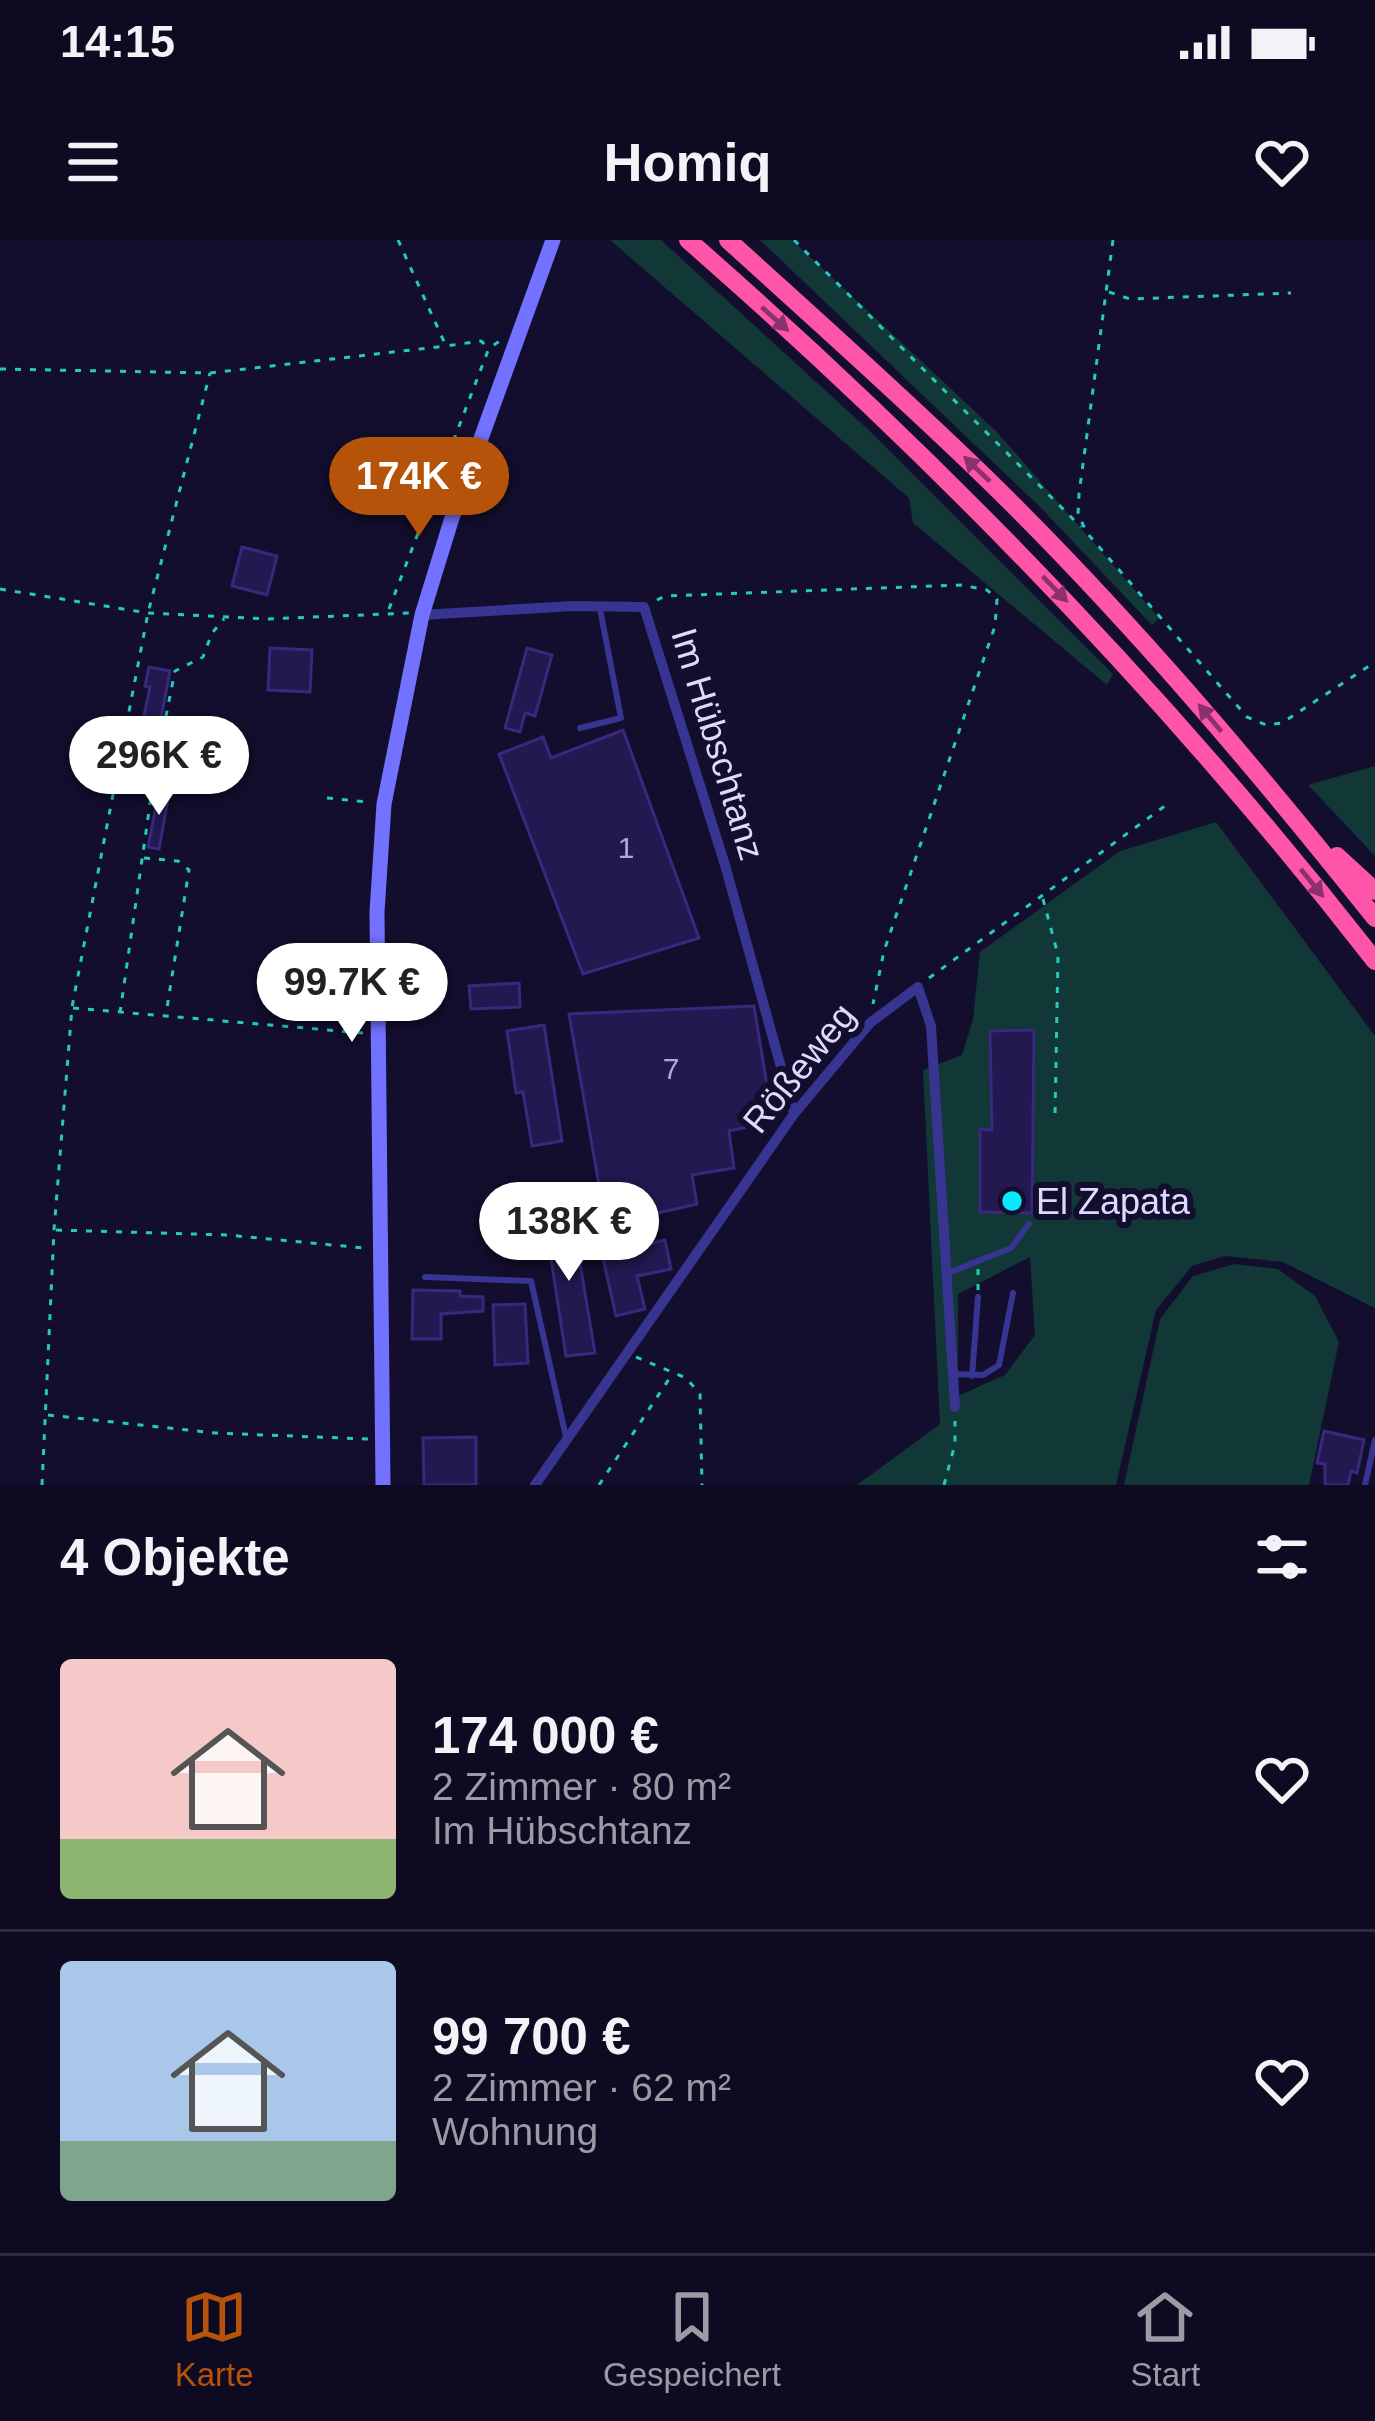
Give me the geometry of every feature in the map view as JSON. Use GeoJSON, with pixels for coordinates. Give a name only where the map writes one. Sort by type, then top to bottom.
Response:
{"type":"FeatureCollection","features":[{"type":"Feature","properties":{"kind":"highway"},"geometry":{"type":"LineString","coordinates":[[688,240],[816,356],[1053,586],[1220,772],[1375,961]]}},
{"type":"Feature","properties":{"kind":"highway"},"geometry":{"type":"LineString","coordinates":[[728,240],[992,484],[1198,704],[1375,918]]}},
{"type":"Feature","properties":{"kind":"highway"},"geometry":{"type":"LineString","coordinates":[[1286,807],[1375,891]]}},
{"type":"Feature","properties":{"kind":"street"},"geometry":{"type":"LineString","coordinates":[[383,1485],[378,1035],[384,804],[422,615],[458,500],[553,240]]}},
{"type":"Feature","properties":{"kind":"street","name":"Im Hübschtanz"},"geometry":{"type":"LineString","coordinates":[[422,615],[599,605],[644,607],[725,865],[794,1114]]}},
{"type":"Feature","properties":{"kind":"street"},"geometry":{"type":"LineString","coordinates":[[918,987],[931,1026],[955,1407]]}},
{"type":"Feature","properties":{"kind":"street","name":"Rößeweg"},"geometry":{"type":"LineString","coordinates":[[535,1485],[794,1114],[869,1023],[918,987]]}},
{"type":"Feature","properties":{"kind":"lane"},"geometry":{"type":"LineString","coordinates":[[580,728],[621,718],[599,605]]}},
{"type":"Feature","properties":{"kind":"lane"},"geometry":{"type":"LineString","coordinates":[[948,1273],[1011,1248],[1029,1224]]}},
{"type":"Feature","properties":{"kind":"lane"},"geometry":{"type":"LineString","coordinates":[[425,1277],[532,1282],[567,1441]]}},
{"type":"Feature","properties":{"kind":"lane"},"geometry":{"type":"LineString","coordinates":[[953,1374],[972,1376],[999,1365],[1013,1293]]}},
{"type":"Feature","properties":{"kind":"lane"},"geometry":{"type":"LineString","coordinates":[[972,1376],[978,1297]]}},
{"type":"Feature","properties":{"kind":"lane"},"geometry":{"type":"LineString","coordinates":[[1365,1485],[1375,1440]]}},
{"type":"Feature","properties":{"kind":"path"},"geometry":{"type":"LineString","coordinates":[[398,240],[446,346]]}},
{"type":"Feature","properties":{"kind":"path"},"geometry":{"type":"LineString","coordinates":[[794,240],[1087,533],[1247,717],[1266,725],[1282,723],[1375,662]]}},
{"type":"Feature","properties":{"kind":"path"},"geometry":{"type":"LineString","coordinates":[[1087,533],[1078,514],[1078,494],[1113,240]]}},
{"type":"Feature","properties":{"kind":"path"},"geometry":{"type":"LineString","coordinates":[[1108,292],[1130,298],[1292,293]]}},
{"type":"Feature","properties":{"kind":"path"},"geometry":{"type":"LineString","coordinates":[[0,369],[211,373],[481,341],[489,348],[488,360],[419,524],[389,611]]}},
{"type":"Feature","properties":{"kind":"path"},"geometry":{"type":"LineString","coordinates":[[43,1485],[54,1230],[72,1007],[148,613],[172,507],[211,373]]}},
{"type":"Feature","properties":{"kind":"path"},"geometry":{"type":"LineString","coordinates":[[938,596],[939,586]]}},
{"type":"Feature","properties":{"kind":"path"},"geometry":{"type":"LineString","coordinates":[[644,607],[665,596],[939,586],[987,590],[997,599],[995,626],[884,951],[869,1023]]}},
{"type":"Feature","properties":{"kind":"path"},"geometry":{"type":"LineString","coordinates":[[0,589],[148,613],[268,619],[389,611],[422,615]]}},
{"type":"Feature","properties":{"kind":"path"},"geometry":{"type":"LineString","coordinates":[[120,1012],[154,776],[175,671],[203,657],[212,633],[225,617]]}},
{"type":"Feature","properties":{"kind":"path"},"geometry":{"type":"LineString","coordinates":[[118,766],[192,784]]}},
{"type":"Feature","properties":{"kind":"path"},"geometry":{"type":"LineString","coordinates":[[327,798],[384,804]]}},
{"type":"Feature","properties":{"kind":"path"},"geometry":{"type":"LineString","coordinates":[[918,987],[1169,803]]}},
{"type":"Feature","properties":{"kind":"path"},"geometry":{"type":"LineString","coordinates":[[141,858],[178,861],[189,870],[166,1016]]}},
{"type":"Feature","properties":{"kind":"path"},"geometry":{"type":"LineString","coordinates":[[1042,897],[1058,956],[1055,1115]]}},
{"type":"Feature","properties":{"kind":"path"},"geometry":{"type":"LineString","coordinates":[[72,1007],[378,1035]]}},
{"type":"Feature","properties":{"kind":"path"},"geometry":{"type":"LineString","coordinates":[[54,1230],[227,1235],[382,1250]]}},
{"type":"Feature","properties":{"kind":"path"},"geometry":{"type":"LineString","coordinates":[[628,1354],[673,1372],[700,1394],[702,1485]]}},
{"type":"Feature","properties":{"kind":"path"},"geometry":{"type":"LineString","coordinates":[[599,1485],[673,1372]]}},
{"type":"Feature","properties":{"kind":"path"},"geometry":{"type":"LineString","coordinates":[[944,1485],[955,1444],[955,1407]]}},
{"type":"Feature","properties":{"kind":"path"},"geometry":{"type":"LineString","coordinates":[[46,1415],[215,1433],[384,1439]]}},
{"type":"Feature","properties":{"kind":"green space"},"geometry":{"type":"Polygon","coordinates":[[[610,240],[661,240],[872,433],[1113,674],[1107,685],[913,523],[909,498],[610,240]]]}},
{"type":"Feature","properties":{"kind":"green space"},"geometry":{"type":"Polygon","coordinates":[[[760,240],[792,240],[997,432],[1159,618],[1152,625],[1040,507],[760,240]]]}},
{"type":"Feature","properties":{"kind":"green space"},"geometry":{"type":"Polygon","coordinates":[[[1375,766],[1375,856],[1308,785],[1375,766]]]}},
{"type":"Feature","properties":{"kind":"green space"},"geometry":{"type":"Polygon","coordinates":[[[1216,822],[1375,1036],[1375,1308],[1283,1262],[1225,1256],[1192,1266],[1156,1310],[1116,1485],[857,1485],[940,1424],[923,1070],[962,1055],[973,1019],[980,952],[1120,851],[1216,822]],[[1030,1257],[958,1294],[958,1396],[1005,1375],[1035,1335],[1030,1257]]]}},
{"type":"Feature","properties":{"kind":"green space"},"geometry":{"type":"Polygon","coordinates":[[[1234,1264],[1278,1269],[1315,1296],[1339,1342],[1309,1485],[1124,1485],[1160,1319],[1193,1276],[1234,1264]]]}},
{"type":"Feature","properties":{"kind":"building"},"geometry":{"type":"Polygon","coordinates":[[[242,547],[277,556],[267,595],[232,586],[242,547]]]}},
{"type":"Feature","properties":{"kind":"building"},"geometry":{"type":"Polygon","coordinates":[[[270,648],[312,650],[310,692],[268,690],[270,648]]]}},
{"type":"Feature","properties":{"kind":"building"},"geometry":{"type":"Polygon","coordinates":[[[527,648],[552,655],[535,716],[525,713],[520,732],[505,728],[527,648]]]}},
{"type":"Feature","properties":{"kind":"building"},"geometry":{"type":"Polygon","coordinates":[[[149,667],[170,671],[158,734],[183,739],[178,761],[154,756],[151,766],[134,763],[150,687],[145,686],[149,667]]]}},
{"type":"Feature","properties":{"kind":"building"},"geometry":{"type":"Polygon","coordinates":[[[623,730],[699,938],[583,974],[499,754],[543,737],[551,758],[623,730]]]}},
{"type":"Feature","properties":{"kind":"building"},"geometry":{"type":"Polygon","coordinates":[[[160,786],[170,788],[159,849],[148,847],[160,786]]]}},
{"type":"Feature","properties":{"kind":"building"},"geometry":{"type":"Polygon","coordinates":[[[519,983],[520,1007],[471,1009],[469,986],[519,983]]]}},
{"type":"Feature","properties":{"kind":"building"},"geometry":{"type":"Polygon","coordinates":[[[754,1006],[773,1122],[729,1131],[734,1168],[692,1175],[697,1204],[606,1225],[569,1014],[754,1006]]]}},
{"type":"Feature","properties":{"kind":"building"},"geometry":{"type":"Polygon","coordinates":[[[544,1025],[562,1141],[532,1146],[523,1092],[516,1093],[507,1031],[544,1025]]]}},
{"type":"Feature","properties":{"kind":"building"},"geometry":{"type":"Polygon","coordinates":[[[1034,1030],[1032,1213],[980,1212],[980,1129],[992,1130],[990,1031],[1034,1030]]]}},
{"type":"Feature","properties":{"kind":"building"},"geometry":{"type":"Polygon","coordinates":[[[571,1209],[595,1353],[566,1356],[544,1213],[571,1209]]]}},
{"type":"Feature","properties":{"kind":"building"},"geometry":{"type":"Polygon","coordinates":[[[665,1240],[671,1269],[637,1276],[645,1309],[616,1316],[602,1254],[665,1240]]]}},
{"type":"Feature","properties":{"kind":"building"},"geometry":{"type":"Polygon","coordinates":[[[413,1290],[460,1291],[460,1296],[483,1297],[483,1311],[441,1314],[441,1339],[412,1339],[413,1290]]]}},
{"type":"Feature","properties":{"kind":"building"},"geometry":{"type":"Polygon","coordinates":[[[525,1304],[528,1363],[495,1365],[493,1305],[525,1304]]]}},
{"type":"Feature","properties":{"kind":"building"},"geometry":{"type":"Polygon","coordinates":[[[1324,1431],[1364,1440],[1357,1473],[1351,1471],[1348,1485],[1325,1485],[1325,1464],[1317,1463],[1324,1431]]]}},
{"type":"Feature","properties":{"kind":"building"},"geometry":{"type":"Polygon","coordinates":[[[476,1437],[476,1485],[424,1485],[423,1438],[476,1437]]]}},
{"type":"Feature","properties":{"kind":"place","name":"El Zapata"},"geometry":{"type":"Point","coordinates":[1012,1201]}}]}
